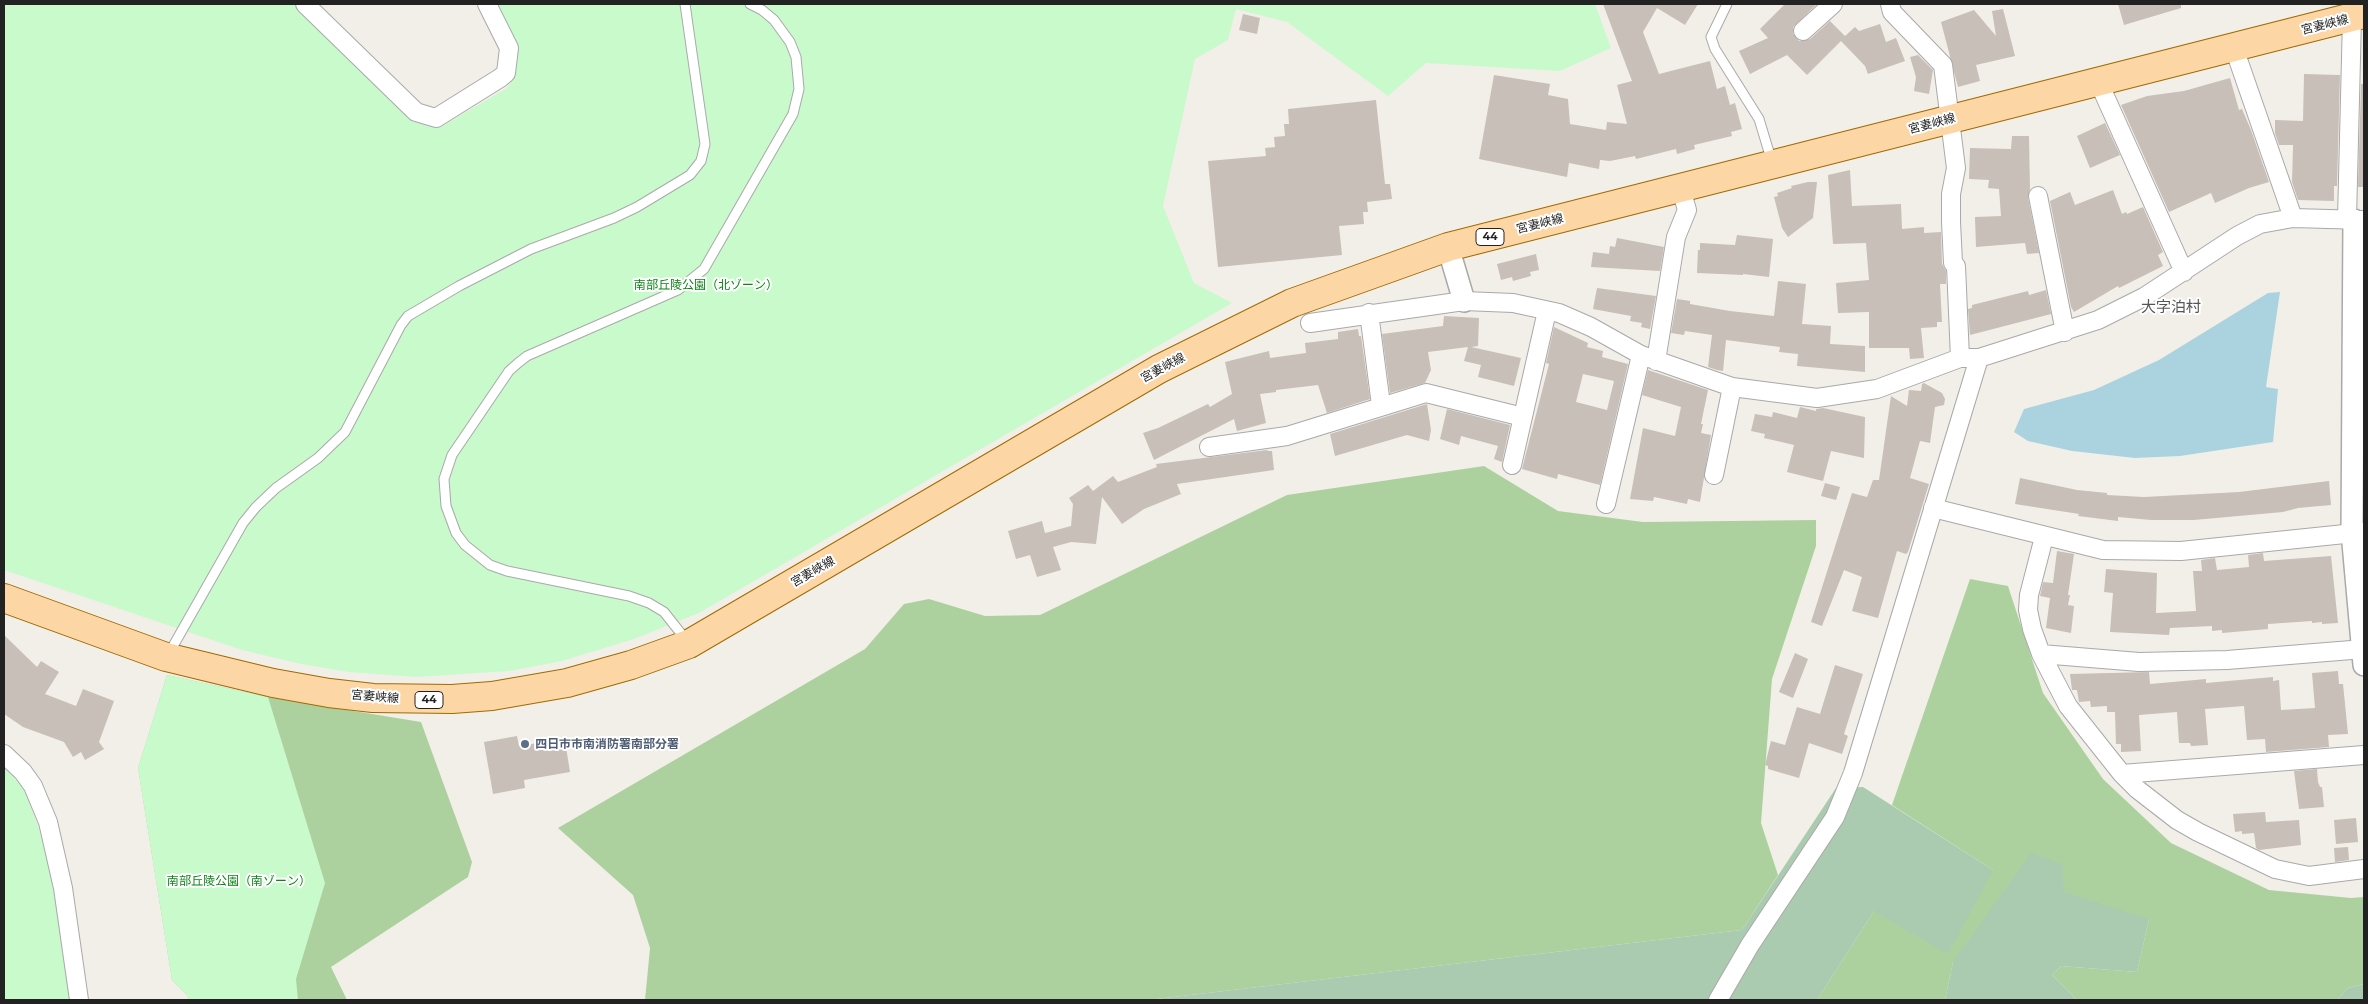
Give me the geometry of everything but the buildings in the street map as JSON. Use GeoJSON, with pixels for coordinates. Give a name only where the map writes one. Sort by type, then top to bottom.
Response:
{"type":"FeatureCollection","features":[{"type":"Feature","properties":{"kind":"main road","name":"宮妻峡線"},"geometry":{"type":"LineString","coordinates":[[4,598],[166,657],[273,683],[329,693],[373,698],[433,700],[492,696],[567,682],[631,665],[689,644],[1159,369],[1292,304],[1448,247],[2358,16]]}},
{"type":"Feature","properties":{"kind":"street"},"geometry":{"type":"LineString","coordinates":[[304,4],[416,112],[436,118],[506,73],[509,48],[487,4]]}},
{"type":"Feature","properties":{"kind":"street"},"geometry":{"type":"LineString","coordinates":[[1803,31],[1833,4]]}},
{"type":"Feature","properties":{"kind":"street"},"geometry":{"type":"LineString","coordinates":[[1890,4],[1892,12],[1943,65],[1956,168],[1951,194],[1951,222],[1953,263],[1956,266],[1960,358]]}},
{"type":"Feature","properties":{"kind":"street"},"geometry":{"type":"LineString","coordinates":[[2041,654],[2126,662],[2157,662],[2364,654],[2358,532],[2355,220],[2358,16]]}},
{"type":"Feature","properties":{"kind":"street"},"geometry":{"type":"LineString","coordinates":[[2234,48],[2292,218]]}},
{"type":"Feature","properties":{"kind":"street"},"geometry":{"type":"LineString","coordinates":[[2098,83],[2184,272]]}},
{"type":"Feature","properties":{"kind":"street"},"geometry":{"type":"LineString","coordinates":[[1606,504],[1648,358],[1676,237],[1687,210],[1681,189]]}},
{"type":"Feature","properties":{"kind":"street"},"geometry":{"type":"LineString","coordinates":[[2038,196],[2065,332]]}},
{"type":"Feature","properties":{"kind":"street"},"geometry":{"type":"LineString","coordinates":[[1310,323],[1369,313],[1464,301],[1513,304],[1559,313],[1591,327],[1648,358],[1732,387],[1817,398],[1877,389],[1960,358],[1979,358],[2098,320],[2144,297],[2237,236],[2260,224],[2292,218],[2355,220]]}},
{"type":"Feature","properties":{"kind":"street"},"geometry":{"type":"LineString","coordinates":[[1448,247],[1464,301]]}},
{"type":"Feature","properties":{"kind":"street"},"geometry":{"type":"LineString","coordinates":[[1512,465],[1547,311]]}},
{"type":"Feature","properties":{"kind":"street"},"geometry":{"type":"LineString","coordinates":[[1369,313],[1381,405]]}},
{"type":"Feature","properties":{"kind":"street"},"geometry":{"type":"LineString","coordinates":[[1718,1000],[1750,945],[1835,817],[1852,773],[1979,358]]}},
{"type":"Feature","properties":{"kind":"street"},"geometry":{"type":"LineString","coordinates":[[1714,475],[1732,387]]}},
{"type":"Feature","properties":{"kind":"street"},"geometry":{"type":"LineString","coordinates":[[1209,447],[1287,436],[1381,405],[1426,393],[1522,417]]}},
{"type":"Feature","properties":{"kind":"street"},"geometry":{"type":"LineString","coordinates":[[1933,508],[2103,550],[2181,551],[2358,532]]}},
{"type":"Feature","properties":{"kind":"street"},"geometry":{"type":"LineString","coordinates":[[2044,536],[2029,595],[2028,610],[2041,654],[2068,706],[2122,774],[2137,789],[2177,820],[2276,869],[2308,876],[2328,875],[2364,868]]}},
{"type":"Feature","properties":{"kind":"street"},"geometry":{"type":"LineString","coordinates":[[4,754],[23,772],[33,786],[48,822],[63,888],[79,1000]]}},
{"type":"Feature","properties":{"kind":"street"},"geometry":{"type":"LineString","coordinates":[[2122,774],[2364,755]]}},
{"type":"Feature","properties":{"kind":"lane"},"geometry":{"type":"LineString","coordinates":[[166,657],[244,523],[256,507],[276,488],[318,458],[345,432],[400,325],[408,316],[459,286],[531,249],[638,207],[690,175],[701,161],[705,144],[685,4]]}},
{"type":"Feature","properties":{"kind":"lane"},"geometry":{"type":"LineString","coordinates":[[689,644],[664,612],[649,603],[629,596],[507,571],[490,565],[465,545],[456,533],[446,506],[444,479],[452,455],[509,371],[518,363],[527,356],[678,290],[704,269],[793,114],[799,89],[796,56],[790,42],[774,20],[762,10],[750,4]]}},
{"type":"Feature","properties":{"kind":"lane"},"geometry":{"type":"LineString","coordinates":[[1727,4],[1711,37],[1715,50],[1759,119],[1773,166]]}},
{"type":"Feature","properties":{"kind":"green space","name":"南部丘陵公園（北ゾーン）"},"geometry":{"type":"Polygon","coordinates":[[[4,4],[296,4],[414,120],[439,128],[507,88],[515,75],[516,43],[495,4],[1595,4],[1611,48],[1560,71],[1426,63],[1388,96],[1287,22],[1236,9],[1228,40],[1195,59],[1163,206],[1194,283],[1232,303],[699,613],[634,639],[562,661],[510,671],[416,677],[349,672],[301,664],[242,650],[4,570],[4,4]]]}},
{"type":"Feature","properties":{"kind":"green space"},"geometry":{"type":"Polygon","coordinates":[[[1484,466],[1558,511],[1643,522],[1816,520],[1816,546],[1772,679],[1761,823],[1778,875],[1742,930],[1148,1000],[645,1000],[650,948],[633,895],[558,828],[865,649],[904,604],[929,599],[985,616],[1040,615],[1287,495],[1484,466]]]}},
{"type":"Feature","properties":{"kind":"green space"},"geometry":{"type":"Polygon","coordinates":[[[1970,579],[2008,586],[2043,693],[2103,779],[2171,843],[2269,890],[2351,898],[2364,897],[2364,984],[2348,988],[2337,1000],[2077,1000],[2052,975],[2061,966],[2137,972],[2149,919],[1953,962],[1945,1000],[1817,1000],[1874,911],[1993,870],[1892,805],[1970,579]]]}},
{"type":"Feature","properties":{"kind":"green space"},"geometry":{"type":"Polygon","coordinates":[[[167,675],[268,697],[421,722],[472,862],[468,877],[331,967],[347,1000],[187,1000],[187,995],[172,980],[138,768],[167,675]]]}},
{"type":"Feature","properties":{"kind":"green space","name":"南部丘陵公園（南ゾーン）"},"geometry":{"type":"Polygon","coordinates":[[[167,675],[268,697],[325,883],[296,979],[298,1000],[187,1000],[187,995],[172,980],[138,768],[167,675]]]}},
{"type":"Feature","properties":{"kind":"green space"},"geometry":{"type":"Polygon","coordinates":[[[4,767],[26,790],[52,869],[70,1000],[4,1000],[4,767]]]}},
{"type":"Feature","properties":{"kind":"green space"},"geometry":{"type":"Polygon","coordinates":[[[1863,787],[1993,870],[1948,954],[1874,911],[1817,1000],[1148,1000],[1742,930],[1836,788],[1863,787]]]}},
{"type":"Feature","properties":{"kind":"green space"},"geometry":{"type":"Polygon","coordinates":[[[2031,853],[2062,864],[2064,892],[2149,919],[2137,972],[2061,966],[2052,975],[2077,1000],[1945,1000],[1953,962],[2031,853]]]}},
{"type":"Feature","properties":{"kind":"green space"},"geometry":{"type":"Polygon","coordinates":[[[2364,984],[2364,1000],[2337,1000],[2348,988],[2364,984]]]}},
{"type":"Feature","properties":{"kind":"water"},"geometry":{"type":"Polygon","coordinates":[[[2280,292],[2266,387],[2278,389],[2273,442],[2180,456],[2135,458],[2072,451],[2028,441],[2014,432],[2024,409],[2094,390],[2159,360],[2268,293],[2280,292]]]}},
{"type":"Feature","properties":{"kind":"place","name":"四日市市南消防署南部分署"},"geometry":{"type":"Point","coordinates":[525,744]}},
{"type":"Feature","properties":{"kind":"district","name":"大字泊村"},"geometry":{"type":"Point","coordinates":[2171,308]}}]}
